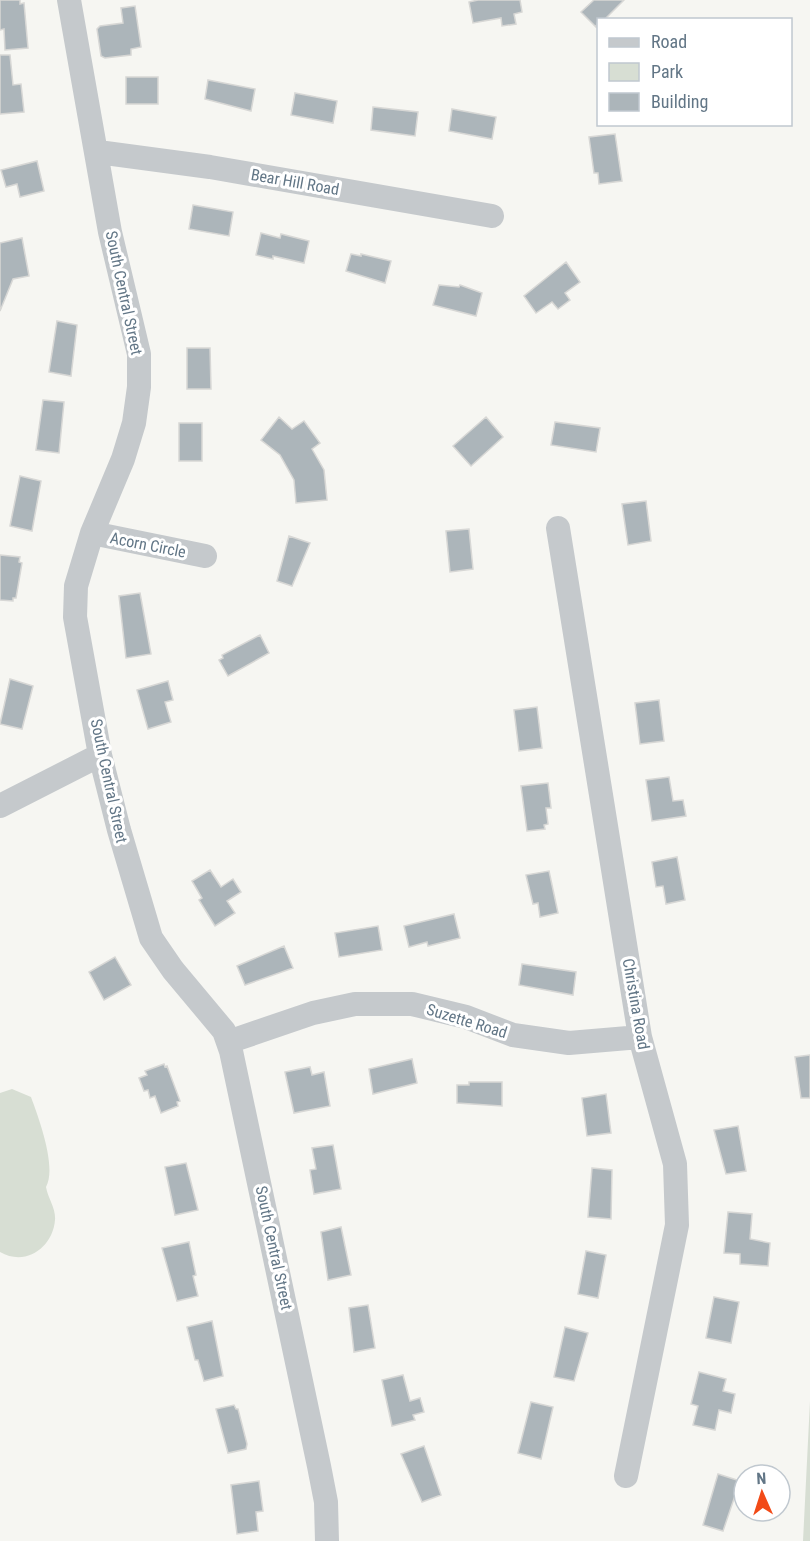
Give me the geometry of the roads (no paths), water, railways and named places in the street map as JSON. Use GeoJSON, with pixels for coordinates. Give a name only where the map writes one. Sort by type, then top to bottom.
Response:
{"type":"FeatureCollection","features":[{"type":"Feature","properties":{"kind":"street","name":"South Central Street"},"geometry":{"type":"LineString","coordinates":[[69,0],[98,152],[110,232],[140,354],[139,387],[134,423],[123,459],[92,533],[76,586],[75,617],[100,755],[118,830],[151,938],[173,970],[224,1031],[228,1042],[320,1466],[326,1502],[327,1541]]}},
{"type":"Feature","properties":{"kind":"street","name":"Bear Hill Road"},"geometry":{"type":"LineString","coordinates":[[98,152],[210,167],[492,216]]}},
{"type":"Feature","properties":{"kind":"street","name":"Christina Road"},"geometry":{"type":"LineString","coordinates":[[558,528],[640,1037],[675,1164],[677,1225],[626,1476]]}},
{"type":"Feature","properties":{"kind":"street","name":"Acorn Circle"},"geometry":{"type":"LineString","coordinates":[[92,533],[205,556]]}},
{"type":"Feature","properties":{"kind":"street"},"geometry":{"type":"LineString","coordinates":[[0,806],[100,755]]}},
{"type":"Feature","properties":{"kind":"street","name":"Suzette Road"},"geometry":{"type":"LineString","coordinates":[[228,1042],[313,1012],[355,1004],[412,1004],[466,1017],[513,1035],[569,1043],[640,1037]]}}]}
